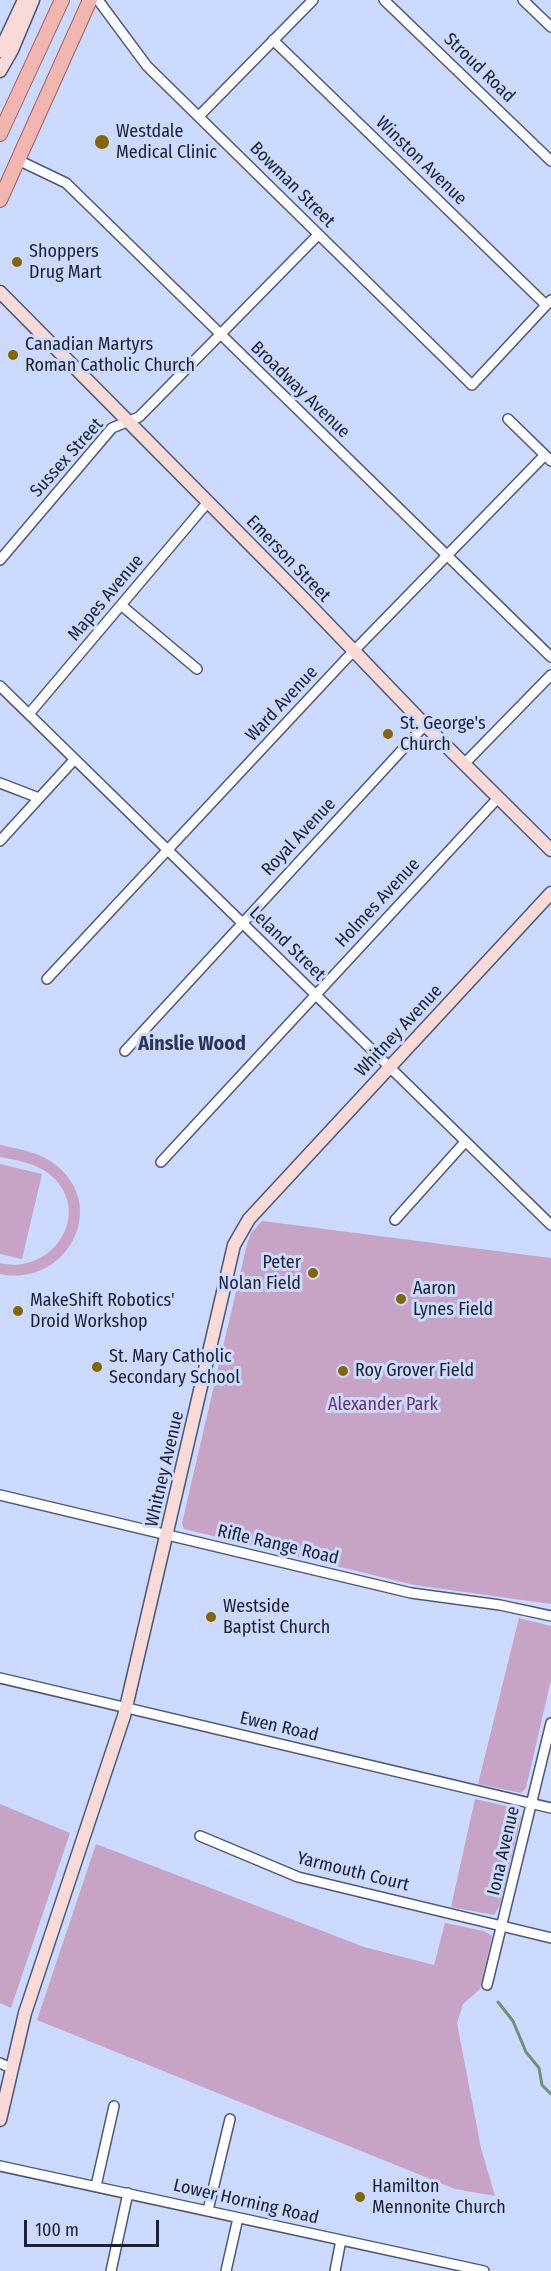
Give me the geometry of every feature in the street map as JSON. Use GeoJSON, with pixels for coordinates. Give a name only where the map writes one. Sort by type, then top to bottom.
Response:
{"type":"FeatureCollection","features":[{"type":"Feature","properties":{"kind":"main road"},"geometry":{"type":"LineString","coordinates":[[0,134],[62,0]]}},
{"type":"Feature","properties":{"kind":"main road"},"geometry":{"type":"LineString","coordinates":[[0,200],[90,0]]}},
{"type":"Feature","properties":{"kind":"street"},"geometry":{"type":"LineString","coordinates":[[0,51],[24,0]]}},
{"type":"Feature","properties":{"kind":"street"},"geometry":{"type":"LineString","coordinates":[[0,71],[12,50],[33,0]]}},
{"type":"Feature","properties":{"kind":"street","name":"Bowman Street"},"geometry":{"type":"LineString","coordinates":[[99,0],[147,66],[472,385],[549,303]]}},
{"type":"Feature","properties":{"kind":"street"},"geometry":{"type":"LineString","coordinates":[[199,116],[313,0]]}},
{"type":"Feature","properties":{"kind":"street","name":"Stroud Road"},"geometry":{"type":"LineString","coordinates":[[384,0],[551,161]]}},
{"type":"Feature","properties":{"kind":"street"},"geometry":{"type":"LineString","coordinates":[[523,0],[551,27]]}},
{"type":"Feature","properties":{"kind":"street","name":"Winston Avenue"},"geometry":{"type":"LineString","coordinates":[[273,40],[549,303]]}},
{"type":"Feature","properties":{"kind":"street","name":"Broadway Avenue"},"geometry":{"type":"LineString","coordinates":[[18,160],[66,183],[551,657]]}},
{"type":"Feature","properties":{"kind":"street","name":"Sussex Street"},"geometry":{"type":"LineString","coordinates":[[0,560],[112,428],[139,417],[318,235]]}},
{"type":"Feature","properties":{"kind":"street","name":"Emerson Street"},"geometry":{"type":"LineString","coordinates":[[0,292],[425,725],[551,850]]}},
{"type":"Feature","properties":{"kind":"street"},"geometry":{"type":"LineString","coordinates":[[508,419],[548,458]]}},
{"type":"Feature","properties":{"kind":"street","name":"Ward Avenue"},"geometry":{"type":"LineString","coordinates":[[47,979],[353,652],[548,458]]}},
{"type":"Feature","properties":{"kind":"street","name":"Mapes Avenue"},"geometry":{"type":"LineString","coordinates":[[29,714],[208,502]]}},
{"type":"Feature","properties":{"kind":"street"},"geometry":{"type":"LineString","coordinates":[[121,605],[197,669]]}},
{"type":"Feature","properties":{"kind":"street"},"geometry":{"type":"LineString","coordinates":[[464,764],[551,675]]}},
{"type":"Feature","properties":{"kind":"street","name":"Leland Street"},"geometry":{"type":"LineString","coordinates":[[0,686],[551,1225]]}},
{"type":"Feature","properties":{"kind":"street","name":"Royal Avenue"},"geometry":{"type":"LineString","coordinates":[[125,1051],[425,725]]}},
{"type":"Feature","properties":{"kind":"street"},"geometry":{"type":"LineString","coordinates":[[0,841],[74,760]]}},
{"type":"Feature","properties":{"kind":"street"},"geometry":{"type":"LineString","coordinates":[[0,783],[39,798]]}},
{"type":"Feature","properties":{"kind":"street","name":"Holmes Avenue"},"geometry":{"type":"LineString","coordinates":[[160,1162],[498,798]]}},
{"type":"Feature","properties":{"kind":"street","name":"Whitney Avenue"},"geometry":{"type":"LineString","coordinates":[[0,2120],[6,2066],[126,1707],[234,1245],[241,1229],[551,893]]}},
{"type":"Feature","properties":{"kind":"street"},"geometry":{"type":"LineString","coordinates":[[395,1220],[465,1142]]}},
{"type":"Feature","properties":{"kind":"street","name":"Rifle Range Road"},"geometry":{"type":"LineString","coordinates":[[0,1495],[411,1593],[500,1605],[551,1616]]}},
{"type":"Feature","properties":{"kind":"street","name":"Ewen Road"},"geometry":{"type":"LineString","coordinates":[[0,1678],[551,1808]]}},
{"type":"Feature","properties":{"kind":"street","name":"Iona Avenue"},"geometry":{"type":"LineString","coordinates":[[488,1985],[551,1723]]}},
{"type":"Feature","properties":{"kind":"street","name":"Yarmouth Court"},"geometry":{"type":"LineString","coordinates":[[200,1836],[298,1877],[551,1938]]}},
{"type":"Feature","properties":{"kind":"street"},"geometry":{"type":"LineString","coordinates":[[96,2186],[114,2106]]}},
{"type":"Feature","properties":{"kind":"street"},"geometry":{"type":"LineString","coordinates":[[208,2210],[230,2119]]}},
{"type":"Feature","properties":{"kind":"street","name":"Lower Horning Road"},"geometry":{"type":"LineString","coordinates":[[0,2166],[484,2271]]}},
{"type":"Feature","properties":{"kind":"street"},"geometry":{"type":"LineString","coordinates":[[111,2271],[128,2193]]}},
{"type":"Feature","properties":{"kind":"street"},"geometry":{"type":"LineString","coordinates":[[226,2271],[238,2218]]}},
{"type":"Feature","properties":{"kind":"street"},"geometry":{"type":"LineString","coordinates":[[335,2271],[341,2240]]}},
{"type":"Feature","properties":{"kind":"green space"},"geometry":{"type":"Polygon","coordinates":[[[0,1145],[36,1154],[56,1165],[72,1183],[79,1202],[79,1222],[73,1241],[61,1257],[44,1269],[23,1275],[0,1274],[0,1263],[20,1264],[37,1259],[52,1250],[62,1236],[68,1221],[68,1204],[62,1188],[48,1173],[31,1164],[0,1157],[0,1145]]]}},
{"type":"Feature","properties":{"kind":"green space"},"geometry":{"type":"Polygon","coordinates":[[[0,1164],[42,1174],[22,1259],[0,1254],[0,1164]]]}},
{"type":"Feature","properties":{"kind":"green space","name":"Alexander Park"},"geometry":{"type":"Polygon","coordinates":[[[262,1221],[551,1258],[551,1604],[414,1585],[184,1529],[182,1523],[247,1244],[251,1233],[262,1221]]]}},
{"type":"Feature","properties":{"kind":"green space"},"geometry":{"type":"Polygon","coordinates":[[[519,1618],[551,1626],[551,1680],[526,1788],[521,1793],[478,1784],[519,1618]]]}},
{"type":"Feature","properties":{"kind":"green space"},"geometry":{"type":"Polygon","coordinates":[[[475,1799],[515,1808],[521,1817],[500,1905],[494,1915],[451,1907],[475,1799]]]}},
{"type":"Feature","properties":{"kind":"green space"},"geometry":{"type":"Polygon","coordinates":[[[0,1804],[70,1833],[11,2008],[0,2003],[0,1804]]]}},
{"type":"Feature","properties":{"kind":"green space"},"geometry":{"type":"Polygon","coordinates":[[[96,1844],[364,1947],[434,1965],[445,1923],[484,1931],[492,1936],[480,1989],[463,2004],[457,2023],[481,2148],[495,2196],[455,2189],[37,2020],[96,1844]]]}},
{"type":"Feature","properties":{"kind":"waterway"},"geometry":{"type":"LineString","coordinates":[[498,2002],[513,2021],[526,2052],[539,2068],[542,2085],[551,2094]]}},
{"type":"Feature","properties":{"kind":"place","name":"Westdale Medical Clinic"},"geometry":{"type":"Point","coordinates":[102,142]}},
{"type":"Feature","properties":{"kind":"place","name":"Shoppers Drug Mart"},"geometry":{"type":"Point","coordinates":[17,262]}},
{"type":"Feature","properties":{"kind":"place","name":"Canadian Martyrs Roman Catholic Church"},"geometry":{"type":"Point","coordinates":[13,355]}},
{"type":"Feature","properties":{"kind":"place","name":"St. George's Church"},"geometry":{"type":"Point","coordinates":[388,734]}},
{"type":"Feature","properties":{"kind":"place","name":"Peter Nolan Field"},"geometry":{"type":"Point","coordinates":[313,1273]}},
{"type":"Feature","properties":{"kind":"place","name":"Aaron Lynes Field"},"geometry":{"type":"Point","coordinates":[401,1299]}},
{"type":"Feature","properties":{"kind":"place","name":"MakeShift Robotics' Droid Workshop"},"geometry":{"type":"Point","coordinates":[18,1311]}},
{"type":"Feature","properties":{"kind":"place","name":"St. Mary Catholic Secondary School"},"geometry":{"type":"Point","coordinates":[97,1367]}},
{"type":"Feature","properties":{"kind":"place","name":"Roy Grover Field"},"geometry":{"type":"Point","coordinates":[343,1371]}},
{"type":"Feature","properties":{"kind":"place","name":"Westside Baptist Church"},"geometry":{"type":"Point","coordinates":[211,1617]}},
{"type":"Feature","properties":{"kind":"place","name":"Hamilton Mennonite Church"},"geometry":{"type":"Point","coordinates":[360,2197]}},
{"type":"Feature","properties":{"kind":"district","name":"Ainslie Wood"},"geometry":{"type":"Point","coordinates":[192,1044]}}]}
